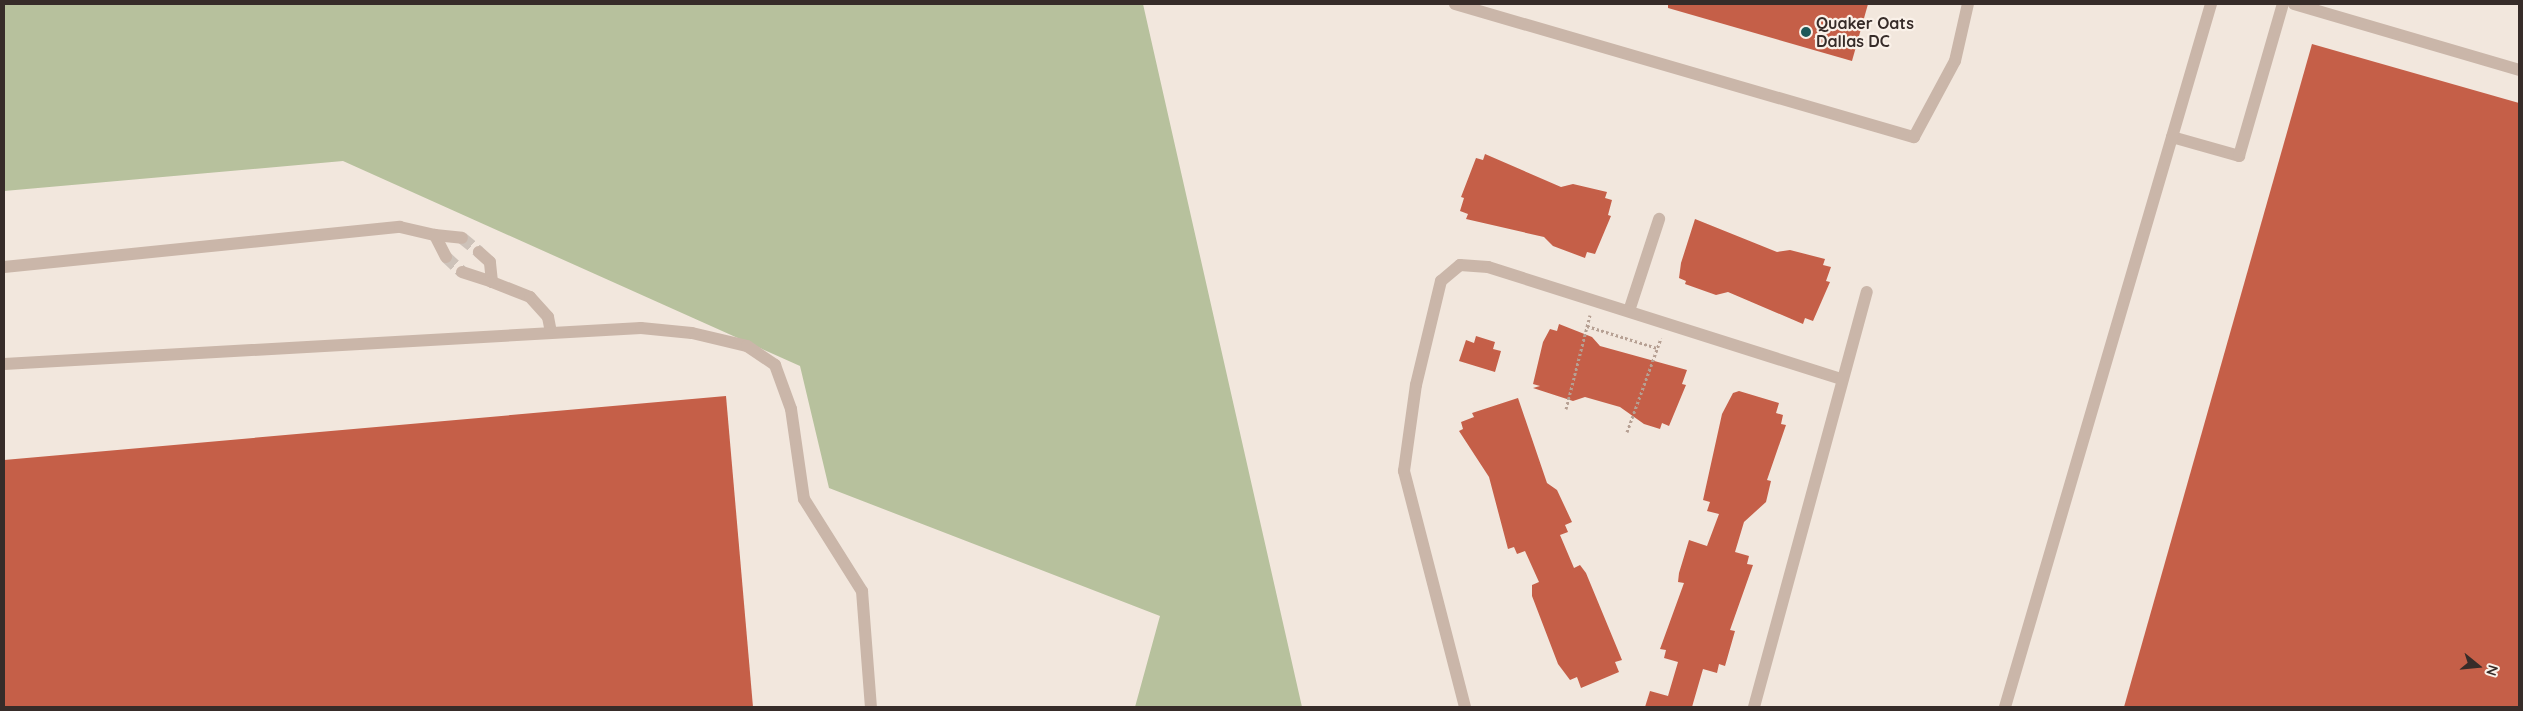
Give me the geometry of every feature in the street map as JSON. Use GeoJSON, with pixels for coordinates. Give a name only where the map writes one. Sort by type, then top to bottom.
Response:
{"type":"FeatureCollection","features":[{"type":"Feature","properties":{"kind":"lane"},"geometry":{"type":"LineString","coordinates":[[1455,4],[1914,137],[1955,61],[1968,4]]}},
{"type":"Feature","properties":{"kind":"lane"},"geometry":{"type":"LineString","coordinates":[[2005,707],[2211,4]]}},
{"type":"Feature","properties":{"kind":"lane"},"geometry":{"type":"LineString","coordinates":[[2172,137],[2239,156],[2283,4]]}},
{"type":"Feature","properties":{"kind":"lane"},"geometry":{"type":"LineString","coordinates":[[2294,4],[2519,70]]}},
{"type":"Feature","properties":{"kind":"lane"},"geometry":{"type":"LineString","coordinates":[[1629,312],[1659,219]]}},
{"type":"Feature","properties":{"kind":"lane"},"geometry":{"type":"LineString","coordinates":[[4,267],[400,227],[435,235],[462,238]]}},
{"type":"Feature","properties":{"kind":"lane"},"geometry":{"type":"LineString","coordinates":[[435,235],[446,257]]}},
{"type":"Feature","properties":{"kind":"lane"},"geometry":{"type":"LineString","coordinates":[[479,252],[490,262],[492,282]]}},
{"type":"Feature","properties":{"kind":"lane"},"geometry":{"type":"LineString","coordinates":[[1465,707],[1404,471],[1416,385],[1441,281],[1460,265],[1488,267],[1841,378]]}},
{"type":"Feature","properties":{"kind":"lane"},"geometry":{"type":"LineString","coordinates":[[462,272],[530,297],[548,317],[551,333]]}},
{"type":"Feature","properties":{"kind":"lane"},"geometry":{"type":"LineString","coordinates":[[1754,707],[1841,378],[1867,292]]}},
{"type":"Feature","properties":{"kind":"lane"},"geometry":{"type":"LineString","coordinates":[[4,364],[641,328],[692,333],[747,346],[775,365],[791,409],[804,500],[862,591],[871,707]]}},
{"type":"Feature","properties":{"kind":"path"},"geometry":{"type":"LineString","coordinates":[[1566,410],[1594,300]]}},
{"type":"Feature","properties":{"kind":"path"},"geometry":{"type":"LineString","coordinates":[[1627,432],[1666,323]]}},
{"type":"Feature","properties":{"kind":"path"},"geometry":{"type":"LineString","coordinates":[[1587,326],[1657,348]]}},
{"type":"Feature","properties":{"kind":"green space"},"geometry":{"type":"Polygon","coordinates":[[[4,4],[1143,4],[1302,707],[1135,707],[1160,616],[829,488],[800,366],[343,161],[4,191],[4,4]]]}},
{"type":"Feature","properties":{"kind":"building","name":"Quaker Oats Dallas DC"},"geometry":{"type":"Polygon","coordinates":[[[1668,4],[1868,4],[1852,61],[1668,8],[1668,4]]]}},
{"type":"Feature","properties":{"kind":"building"},"geometry":{"type":"Polygon","coordinates":[[[2312,44],[2519,103],[2519,707],[2124,707],[2312,44]]]}},
{"type":"Feature","properties":{"kind":"building"},"geometry":{"type":"Polygon","coordinates":[[[1485,154],[1561,187],[1573,184],[1607,192],[1605,198],[1612,200],[1608,215],[1611,216],[1595,254],[1587,252],[1585,258],[1553,246],[1544,237],[1466,219],[1468,214],[1460,211],[1464,198],[1461,197],[1476,158],[1483,160],[1485,154]]]}},
{"type":"Feature","properties":{"kind":"building"},"geometry":{"type":"Polygon","coordinates":[[[1695,219],[1777,252],[1790,250],[1825,259],[1823,265],[1831,267],[1826,281],[1830,282],[1813,321],[1805,318],[1803,324],[1728,292],[1716,295],[1685,284],[1686,281],[1679,278],[1681,263],[1695,219]]]}},
{"type":"Feature","properties":{"kind":"building"},"geometry":{"type":"Polygon","coordinates":[[[1559,324],[1592,337],[1600,346],[1687,370],[1682,384],[1686,385],[1669,426],[1662,423],[1660,429],[1644,424],[1620,407],[1585,397],[1573,401],[1533,388],[1540,386],[1533,384],[1543,342],[1550,329],[1557,331],[1559,324]]]}},
{"type":"Feature","properties":{"kind":"building"},"geometry":{"type":"Polygon","coordinates":[[[1476,336],[1495,342],[1493,349],[1501,351],[1495,372],[1459,361],[1466,340],[1474,343],[1476,336]]]}},
{"type":"Feature","properties":{"kind":"building"},"geometry":{"type":"Polygon","coordinates":[[[1739,391],[1779,403],[1776,413],[1783,415],[1781,424],[1786,425],[1767,480],[1771,481],[1766,502],[1744,522],[1735,552],[1749,556],[1747,564],[1753,565],[1730,630],[1735,631],[1725,666],[1719,664],[1717,673],[1703,669],[1692,707],[1645,707],[1650,691],[1668,696],[1678,662],[1664,658],[1666,650],[1660,649],[1684,583],[1678,582],[1679,573],[1689,540],[1707,546],[1719,514],[1707,511],[1710,502],[1703,500],[1722,414],[1733,393],[1739,391]]]}},
{"type":"Feature","properties":{"kind":"building"},"geometry":{"type":"Polygon","coordinates":[[[726,396],[753,707],[4,707],[4,460],[726,396]]]}},
{"type":"Feature","properties":{"kind":"building"},"geometry":{"type":"Polygon","coordinates":[[[1518,398],[1547,483],[1557,490],[1572,522],[1565,525],[1568,532],[1560,535],[1574,568],[1580,565],[1586,573],[1622,660],[1615,662],[1619,672],[1581,688],[1577,677],[1570,680],[1558,664],[1532,596],[1532,585],[1539,582],[1525,551],[1517,554],[1514,547],[1508,549],[1489,477],[1459,431],[1463,429],[1461,422],[1474,417],[1472,413],[1518,398]]]}},
{"type":"Feature","properties":{"kind":"tunnel"},"geometry":{"type":"LineString","coordinates":[[462,238],[479,252]]}},
{"type":"Feature","properties":{"kind":"tunnel"},"geometry":{"type":"LineString","coordinates":[[446,257],[462,272]]}},
{"type":"Feature","properties":{"kind":"place","name":"Quaker Oats Dallas DC"},"geometry":{"type":"Point","coordinates":[1806,32]}}]}
